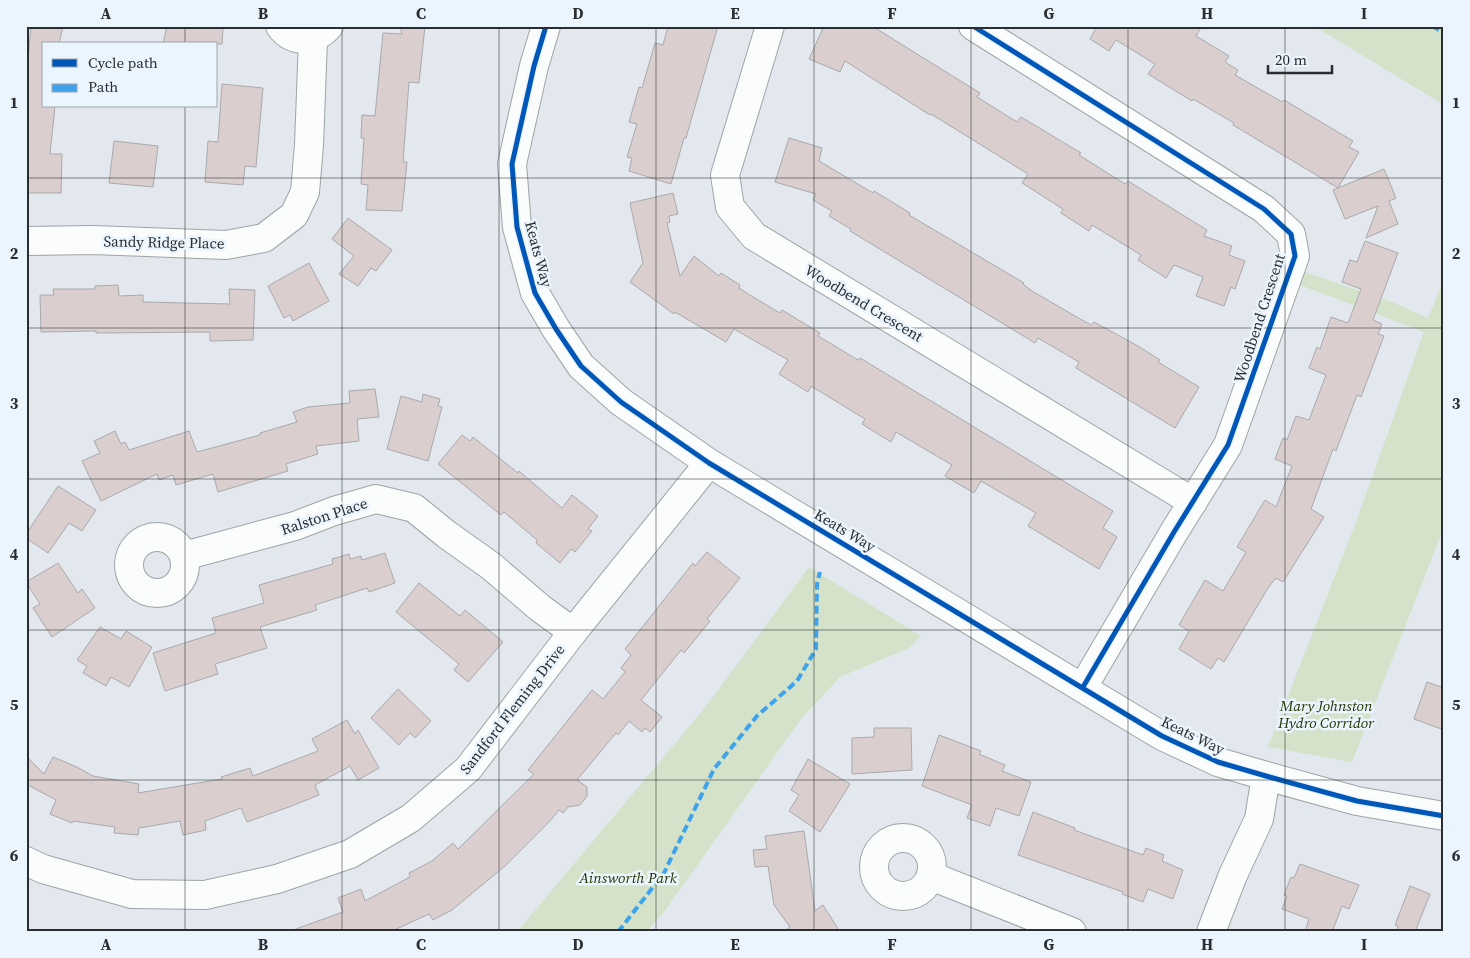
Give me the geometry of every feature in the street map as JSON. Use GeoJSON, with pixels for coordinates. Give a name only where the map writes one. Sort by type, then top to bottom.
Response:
{"type":"FeatureCollection","features":[{"type":"Feature","properties":{"kind":"street","name":"Sandy Ridge Place"},"geometry":{"type":"LineString","coordinates":[[26,241],[93,240],[226,245],[264,238],[294,215],[305,192],[321,32],[299,39],[289,35],[280,26]]}},
{"type":"Feature","properties":{"kind":"street","name":"Keats Way"},"geometry":{"type":"LineString","coordinates":[[546,26],[534,66],[512,164],[517,227],[535,293],[556,329],[581,366],[621,402],[708,463],[1162,736],[1218,762],[1266,776],[1357,801],[1444,816]]}},
{"type":"Feature","properties":{"kind":"street","name":"Woodbend Crescent"},"geometry":{"type":"LineString","coordinates":[[770,26],[725,175],[730,207],[754,236],[1193,502]]}},
{"type":"Feature","properties":{"kind":"street","name":"Woodbend Crescent"},"geometry":{"type":"LineString","coordinates":[[974,26],[1264,209],[1291,234],[1295,256],[1228,446],[1174,532],[1083,687]]}},
{"type":"Feature","properties":{"kind":"street","name":"Sandford Fleming Drive"},"geometry":{"type":"LineString","coordinates":[[26,861],[43,869],[132,894],[205,896],[277,879],[350,854],[411,818],[468,769],[573,632],[708,463]]}},
{"type":"Feature","properties":{"kind":"street","name":"Ralston Place"},"geometry":{"type":"LineString","coordinates":[[184,556],[295,526],[334,511],[376,499],[414,508],[446,534],[491,566],[540,608],[573,632]]}},
{"type":"Feature","properties":{"kind":"street"},"geometry":{"type":"LineString","coordinates":[[1211,932],[1233,875],[1259,819],[1266,776]]}},
{"type":"Feature","properties":{"kind":"street"},"geometry":{"type":"LineString","coordinates":[[931,876],[1072,932]]}},
{"type":"Feature","properties":{"kind":"green space"},"geometry":{"type":"Polygon","coordinates":[[[1314,26],[1444,26],[1444,105],[1314,26]]]}},
{"type":"Feature","properties":{"kind":"green space","name":"Mary Johnston Hydro Corridor"},"geometry":{"type":"Polygon","coordinates":[[[1305,272],[1392,302],[1428,318],[1444,279],[1444,527],[1352,762],[1268,747],[1356,522],[1424,332],[1300,285],[1305,272]]]}},
{"type":"Feature","properties":{"kind":"green space","name":"Ainsworth Park"},"geometry":{"type":"Polygon","coordinates":[[[809,567],[921,636],[909,648],[840,677],[801,719],[664,912],[646,932],[517,932],[707,705],[809,567]]]}},
{"type":"Feature","properties":{"kind":"building"},"geometry":{"type":"Polygon","coordinates":[[[31,26],[63,26],[59,42],[42,42],[42,108],[55,108],[50,154],[62,154],[61,193],[26,193],[26,59],[28,59],[31,26]]]}},
{"type":"Feature","properties":{"kind":"building"},"geometry":{"type":"Polygon","coordinates":[[[167,26],[223,28],[222,44],[218,44],[218,42],[163,42],[167,26]]]}},
{"type":"Feature","properties":{"kind":"building"},"geometry":{"type":"Polygon","coordinates":[[[400,26],[425,26],[419,83],[409,82],[403,162],[407,162],[402,211],[366,210],[368,185],[361,184],[364,138],[361,138],[362,115],[375,116],[383,33],[402,34],[400,26]]]}},
{"type":"Feature","properties":{"kind":"building"},"geometry":{"type":"Polygon","coordinates":[[[668,26],[718,26],[671,184],[629,171],[632,158],[627,157],[637,124],[629,122],[639,87],[642,88],[655,43],[663,45],[668,26]]]}},
{"type":"Feature","properties":{"kind":"building"},"geometry":{"type":"Polygon","coordinates":[[[824,26],[872,26],[980,93],[977,97],[1017,122],[1021,117],[1081,153],[1079,155],[1125,184],[1128,181],[1207,230],[1204,236],[1232,246],[1229,255],[1245,261],[1235,289],[1231,287],[1224,306],[1196,296],[1203,277],[1174,265],[1166,278],[1138,260],[1141,255],[1092,225],[1089,231],[1061,213],[1063,209],[1022,183],[1028,174],[845,61],[840,72],[809,59],[824,26]]]}},
{"type":"Feature","properties":{"kind":"building"},"geometry":{"type":"Polygon","coordinates":[[[1094,26],[1202,26],[1196,36],[1229,56],[1225,62],[1238,70],[1235,75],[1282,102],[1284,100],[1353,141],[1349,147],[1359,152],[1338,188],[1233,125],[1234,123],[1193,99],[1192,101],[1148,74],[1155,64],[1116,40],[1109,51],[1090,39],[1096,28],[1094,26]]]}},
{"type":"Feature","properties":{"kind":"building"},"geometry":{"type":"Polygon","coordinates":[[[222,84],[263,88],[256,167],[245,166],[243,185],[205,182],[208,141],[218,142],[222,84]]]}},
{"type":"Feature","properties":{"kind":"building"},"geometry":{"type":"Polygon","coordinates":[[[789,138],[822,148],[819,161],[873,193],[874,191],[910,213],[909,215],[1024,283],[1032,291],[1082,320],[1091,325],[1094,322],[1138,346],[1160,360],[1158,362],[1199,387],[1175,428],[1076,368],[1079,362],[1038,338],[1035,343],[850,231],[851,229],[829,216],[832,211],[813,200],[816,194],[775,182],[789,138]]]}},
{"type":"Feature","properties":{"kind":"building"},"geometry":{"type":"Polygon","coordinates":[[[114,141],[158,146],[153,187],[109,183],[114,141]]]}},
{"type":"Feature","properties":{"kind":"building"},"geometry":{"type":"Polygon","coordinates":[[[1384,169],[1396,198],[1389,201],[1398,224],[1366,238],[1378,206],[1345,219],[1333,190],[1384,169]]]}},
{"type":"Feature","properties":{"kind":"building"},"geometry":{"type":"Polygon","coordinates":[[[673,193],[678,214],[669,216],[670,222],[667,223],[680,276],[694,256],[719,276],[721,273],[740,285],[739,288],[753,297],[780,313],[782,310],[820,333],[818,336],[858,360],[860,358],[1113,511],[1103,528],[1117,537],[1099,569],[1028,526],[1036,513],[981,481],[974,493],[945,476],[952,465],[896,432],[891,442],[862,424],[865,419],[811,386],[808,392],[779,374],[788,360],[734,329],[726,342],[675,312],[674,314],[630,282],[643,263],[630,203],[673,193]]]}},
{"type":"Feature","properties":{"kind":"building"},"geometry":{"type":"Polygon","coordinates":[[[348,218],[392,250],[376,271],[371,268],[358,286],[339,274],[354,256],[332,239],[348,218]]]}},
{"type":"Feature","properties":{"kind":"building"},"geometry":{"type":"Polygon","coordinates":[[[1365,241],[1398,253],[1373,320],[1382,324],[1378,334],[1384,336],[1361,397],[1357,395],[1336,451],[1333,449],[1311,509],[1324,517],[1283,582],[1276,578],[1268,588],[1224,662],[1218,658],[1211,669],[1179,649],[1189,631],[1179,625],[1205,580],[1223,591],[1246,552],[1237,547],[1265,500],[1276,507],[1292,466],[1275,459],[1283,438],[1287,440],[1296,416],[1309,420],[1326,375],[1309,368],[1317,347],[1320,349],[1331,317],[1348,323],[1361,289],[1342,282],[1350,260],[1357,262],[1365,241]]]}},
{"type":"Feature","properties":{"kind":"building"},"geometry":{"type":"Polygon","coordinates":[[[309,263],[329,301],[293,321],[290,315],[284,318],[268,286],[309,263]]]}},
{"type":"Feature","properties":{"kind":"building"},"geometry":{"type":"Polygon","coordinates":[[[118,285],[119,296],[143,295],[143,302],[230,304],[229,289],[255,290],[253,340],[210,341],[210,332],[41,332],[40,295],[54,295],[53,289],[95,289],[95,286],[118,285]]]}},
{"type":"Feature","properties":{"kind":"building"},"geometry":{"type":"Polygon","coordinates":[[[375,389],[379,417],[357,419],[359,441],[316,446],[318,454],[286,464],[288,471],[218,492],[213,474],[176,485],[173,475],[159,480],[157,474],[101,501],[82,461],[100,453],[94,441],[115,431],[121,444],[125,442],[129,450],[189,431],[197,452],[260,435],[260,433],[297,422],[293,412],[308,407],[350,403],[349,391],[375,389]]]}},
{"type":"Feature","properties":{"kind":"building"},"geometry":{"type":"Polygon","coordinates":[[[423,394],[440,399],[438,406],[442,407],[428,461],[387,449],[401,396],[422,402],[423,394]]]}},
{"type":"Feature","properties":{"kind":"building"},"geometry":{"type":"Polygon","coordinates":[[[462,435],[470,441],[473,437],[518,473],[519,471],[562,508],[572,495],[598,516],[588,529],[592,531],[575,552],[571,549],[560,563],[536,543],[537,540],[504,512],[501,515],[438,464],[462,435]]]}},
{"type":"Feature","properties":{"kind":"building"},"geometry":{"type":"Polygon","coordinates":[[[58,486],[96,510],[82,531],[69,523],[48,553],[26,538],[26,534],[58,486]]]}},
{"type":"Feature","properties":{"kind":"building"},"geometry":{"type":"Polygon","coordinates":[[[707,552],[740,578],[707,619],[710,621],[684,653],[681,650],[641,700],[662,717],[650,732],[645,728],[642,732],[629,721],[618,735],[616,733],[577,780],[587,787],[587,796],[580,805],[568,807],[563,813],[559,810],[505,866],[452,910],[433,920],[429,914],[390,932],[293,932],[293,930],[343,912],[338,898],[361,889],[365,901],[410,877],[409,873],[432,861],[453,843],[458,849],[534,774],[528,770],[592,690],[603,699],[625,672],[621,668],[631,655],[625,649],[693,563],[695,566],[707,552]]]}},
{"type":"Feature","properties":{"kind":"building"},"geometry":{"type":"Polygon","coordinates":[[[385,553],[395,583],[369,592],[367,588],[315,605],[317,610],[260,627],[267,648],[215,664],[218,674],[165,691],[153,653],[216,633],[212,618],[264,603],[259,585],[333,564],[332,559],[349,554],[350,559],[361,556],[362,560],[385,553]]]}},
{"type":"Feature","properties":{"kind":"building"},"geometry":{"type":"Polygon","coordinates":[[[58,563],[78,593],[82,589],[95,608],[52,637],[33,608],[40,604],[26,582],[58,563]]]}},
{"type":"Feature","properties":{"kind":"building"},"geometry":{"type":"Polygon","coordinates":[[[419,583],[460,616],[465,610],[503,642],[468,682],[454,670],[459,664],[396,612],[419,583]]]}},
{"type":"Feature","properties":{"kind":"building"},"geometry":{"type":"Polygon","coordinates":[[[100,627],[121,639],[126,631],[152,647],[129,687],[111,677],[106,686],[83,673],[87,666],[77,660],[100,627]]]}},
{"type":"Feature","properties":{"kind":"building"},"geometry":{"type":"Polygon","coordinates":[[[1427,682],[1444,688],[1444,730],[1414,719],[1427,682]]]}},
{"type":"Feature","properties":{"kind":"building"},"geometry":{"type":"Polygon","coordinates":[[[398,689],[431,721],[415,738],[410,733],[399,745],[371,718],[398,689]]]}},
{"type":"Feature","properties":{"kind":"building"},"geometry":{"type":"Polygon","coordinates":[[[347,720],[355,734],[358,730],[379,768],[358,780],[350,766],[315,785],[319,795],[247,822],[241,808],[205,821],[206,830],[183,835],[180,821],[139,828],[138,835],[114,833],[115,827],[73,821],[72,823],[50,814],[56,800],[26,784],[26,756],[44,774],[53,757],[93,776],[139,784],[138,793],[222,779],[221,777],[250,768],[253,776],[318,751],[312,739],[347,720]]]}},
{"type":"Feature","properties":{"kind":"building"},"geometry":{"type":"Polygon","coordinates":[[[874,728],[911,728],[912,770],[852,774],[852,738],[874,737],[874,728]]]}},
{"type":"Feature","properties":{"kind":"building"},"geometry":{"type":"Polygon","coordinates":[[[939,735],[981,751],[979,754],[1005,765],[1002,771],[1031,782],[1019,816],[996,808],[990,826],[967,818],[972,805],[922,786],[939,735]]]}},
{"type":"Feature","properties":{"kind":"building"},"geometry":{"type":"Polygon","coordinates":[[[808,759],[850,784],[820,832],[789,811],[799,795],[791,790],[808,759]]]}},
{"type":"Feature","properties":{"kind":"building"},"geometry":{"type":"Polygon","coordinates":[[[1033,812],[1075,828],[1074,830],[1143,855],[1146,848],[1164,855],[1162,861],[1183,870],[1173,899],[1148,889],[1143,902],[1122,894],[1123,892],[1018,855],[1033,812]]]}},
{"type":"Feature","properties":{"kind":"building"},"geometry":{"type":"Polygon","coordinates":[[[804,831],[815,911],[823,905],[840,932],[783,932],[790,927],[774,905],[768,866],[755,867],[753,850],[767,849],[765,836],[804,831]]]}},
{"type":"Feature","properties":{"kind":"building"},"geometry":{"type":"Polygon","coordinates":[[[1300,864],[1359,885],[1349,909],[1342,906],[1332,932],[1305,932],[1309,919],[1282,909],[1287,896],[1284,895],[1291,877],[1294,878],[1300,864]]]}},
{"type":"Feature","properties":{"kind":"building"},"geometry":{"type":"Polygon","coordinates":[[[1410,886],[1430,894],[1415,932],[1396,932],[1398,926],[1395,925],[1410,886]]]}},
{"type":"Feature","properties":{"kind":"marked path"},"geometry":{"type":"LineString","coordinates":[[1432,26],[1444,33]]}},
{"type":"Feature","properties":{"kind":"marked path"},"geometry":{"type":"LineString","coordinates":[[618,932],[664,873],[714,769],[757,716],[797,681],[816,649],[817,584],[820,572]]}},
{"type":"Feature","properties":{"kind":"cycle path"},"geometry":{"type":"LineString","coordinates":[[546,26],[534,66],[512,164],[517,227],[535,293],[556,329],[581,366],[621,402],[709,463],[1162,736],[1218,762],[1266,776],[1357,801],[1444,816]]}},
{"type":"Feature","properties":{"kind":"cycle path"},"geometry":{"type":"LineString","coordinates":[[973,26],[1264,209],[1291,234],[1295,256],[1228,445],[1174,532],[1083,687]]}}]}
